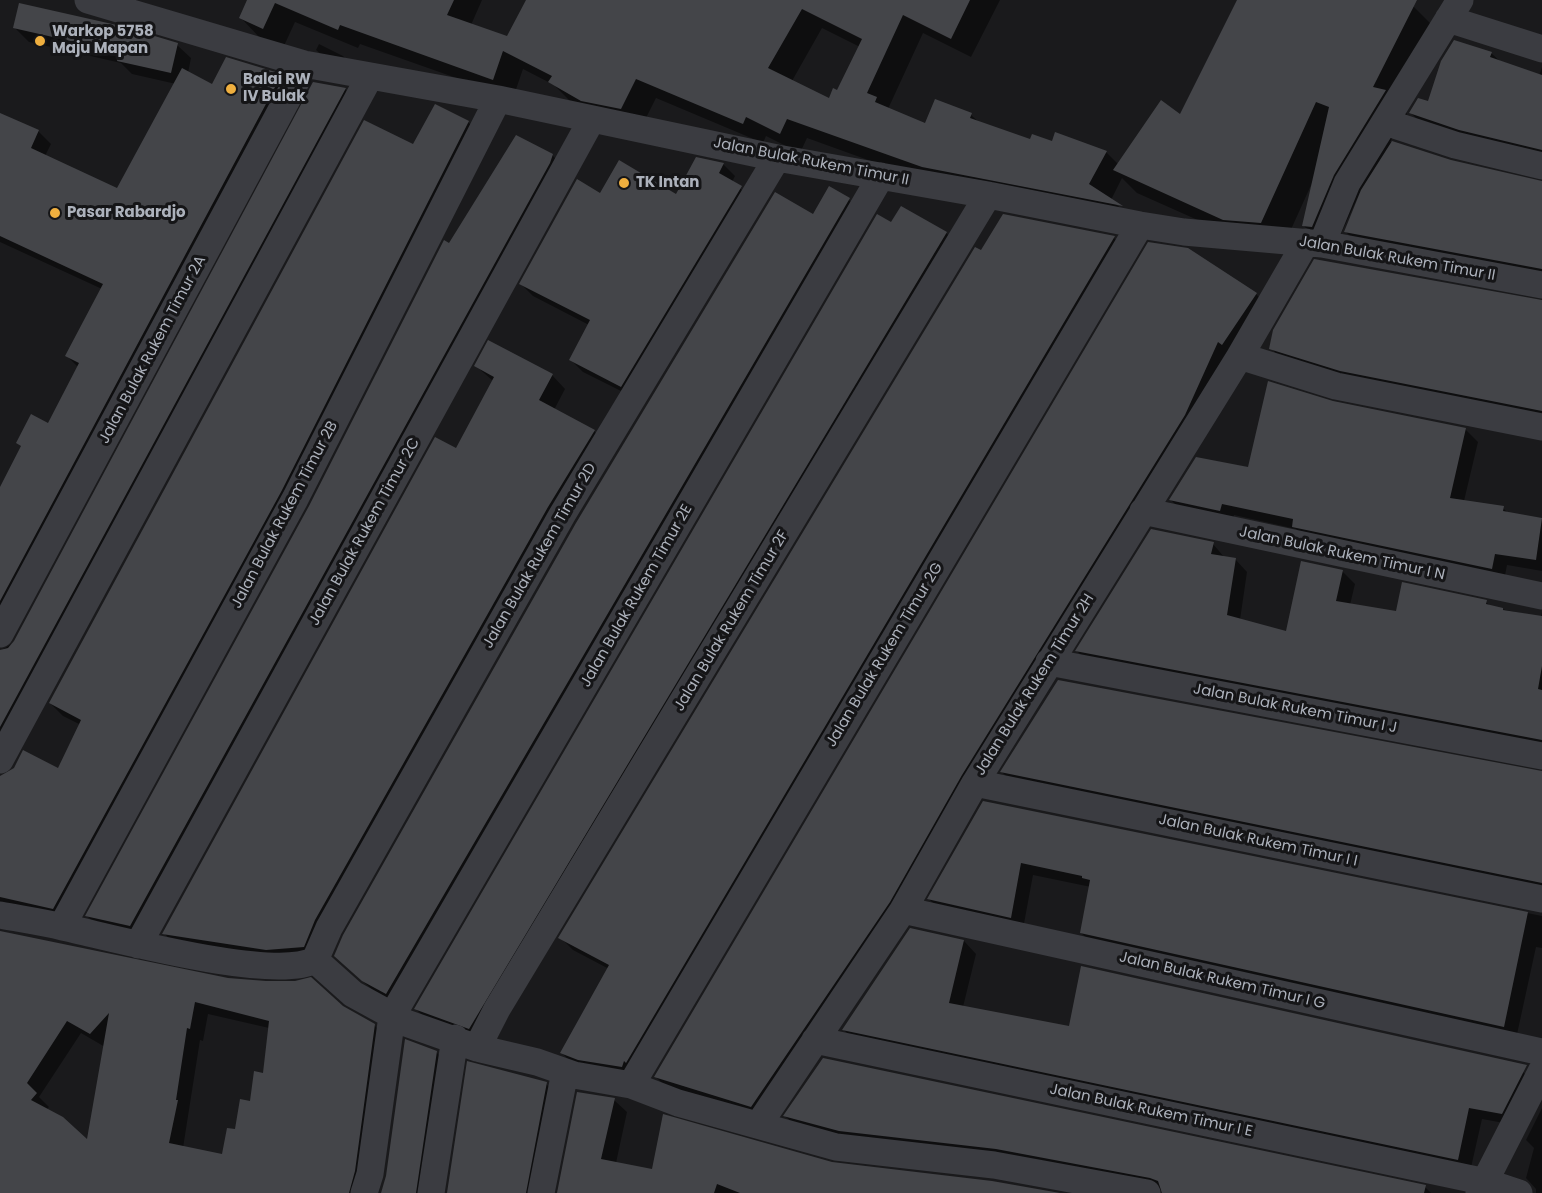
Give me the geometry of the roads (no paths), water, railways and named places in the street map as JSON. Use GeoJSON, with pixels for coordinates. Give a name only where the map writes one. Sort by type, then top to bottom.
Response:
{"type":"FeatureCollection","features":[{"type":"Feature","properties":{"kind":"street","name":"Jalan Bulak Rukem Timur II"},"geometry":{"type":"LineString","coordinates":[[88,0],[304,64],[498,99],[777,158],[988,195],[1140,225],[1184,232],[1314,243],[1542,285]]}},
{"type":"Feature","properties":{"kind":"street"},"geometry":{"type":"LineString","coordinates":[[1454,9],[1542,49]]}},
{"type":"Feature","properties":{"kind":"street","name":"Jalan Bulak Rukem Timur 2H"},"geometry":{"type":"LineString","coordinates":[[759,1124],[903,910],[975,783],[1240,356],[1314,243],[1347,183],[1454,9]]}},
{"type":"Feature","properties":{"kind":"street","name":"Jalan Bulak Rukem Timur 2A"},"geometry":{"type":"LineString","coordinates":[[0,634],[280,113],[304,64]]}},
{"type":"Feature","properties":{"kind":"street"},"geometry":{"type":"LineString","coordinates":[[0,760],[370,76]]}},
{"type":"Feature","properties":{"kind":"street","name":"Jalan Bulak Rukem Timur 2B"},"geometry":{"type":"LineString","coordinates":[[62,926],[295,499],[498,99]]}},
{"type":"Feature","properties":{"kind":"street","name":"Jalan Bulak Rukem Timur 2C"},"geometry":{"type":"LineString","coordinates":[[138,945],[592,119]]}},
{"type":"Feature","properties":{"kind":"street"},"geometry":{"type":"LineString","coordinates":[[1385,122],[1455,145],[1542,166]]}},
{"type":"Feature","properties":{"kind":"street","name":"Jalan Bulak Rukem Timur 2D"},"geometry":{"type":"LineString","coordinates":[[315,960],[329,928],[562,515],[777,158]]}},
{"type":"Feature","properties":{"kind":"street","name":"Jalan Bulak Rukem Timur 2E"},"geometry":{"type":"LineString","coordinates":[[392,1016],[881,176]]}},
{"type":"Feature","properties":{"kind":"street","name":"Jalan Bulak Rukem Timur 2F"},"geometry":{"type":"LineString","coordinates":[[430,1193],[466,1043],[497,1009],[988,195]]}},
{"type":"Feature","properties":{"kind":"street","name":"Jalan Bulak Rukem Timur 2G"},"geometry":{"type":"LineString","coordinates":[[631,1085],[1140,225]]}},
{"type":"Feature","properties":{"kind":"street"},"geometry":{"type":"LineString","coordinates":[[1240,356],[1336,386],[1542,427]]}},
{"type":"Feature","properties":{"kind":"street","name":"Jalan Bulak Rukem Timur I N"},"geometry":{"type":"LineString","coordinates":[[1143,511],[1542,596]]}},
{"type":"Feature","properties":{"kind":"street","name":"Jalan Bulak Rukem Timur I J"},"geometry":{"type":"LineString","coordinates":[[1049,662],[1542,756]]}},
{"type":"Feature","properties":{"kind":"street","name":"Jalan Bulak Rukem Timur I I"},"geometry":{"type":"LineString","coordinates":[[975,783],[1542,899]]}},
{"type":"Feature","properties":{"kind":"street","name":"Jalan Bulak Rukem Timur I G"},"geometry":{"type":"LineString","coordinates":[[903,910],[1542,1052]]}},
{"type":"Feature","properties":{"kind":"street"},"geometry":{"type":"LineString","coordinates":[[0,915],[62,926],[138,945],[280,967],[298,967],[315,960],[353,994],[406,1023],[565,1072],[631,1085],[678,1103],[836,1147],[994,1165],[1147,1193]]}},
{"type":"Feature","properties":{"kind":"street"},"geometry":{"type":"LineString","coordinates":[[364,1193],[370,1174],[392,1016]]}},
{"type":"Feature","properties":{"kind":"street","name":"Jalan Bulak Rukem Timur I E"},"geometry":{"type":"LineString","coordinates":[[815,1040],[1483,1188],[1519,1193]]}},
{"type":"Feature","properties":{"kind":"street"},"geometry":{"type":"LineString","coordinates":[[1483,1188],[1542,1070]]}},
{"type":"Feature","properties":{"kind":"street"},"geometry":{"type":"LineString","coordinates":[[541,1193],[565,1072]]}},
{"type":"Feature","properties":{"kind":"place","name":"Warkop 5758 Maju Mapan"},"geometry":{"type":"Point","coordinates":[40,41]}},
{"type":"Feature","properties":{"kind":"place","name":"Balai RW IV Bulak"},"geometry":{"type":"Point","coordinates":[231,89]}},
{"type":"Feature","properties":{"kind":"place","name":"TK Intan"},"geometry":{"type":"Point","coordinates":[624,183]}},
{"type":"Feature","properties":{"kind":"place","name":"Pasar Rabardjo"},"geometry":{"type":"Point","coordinates":[55,213]}}]}
